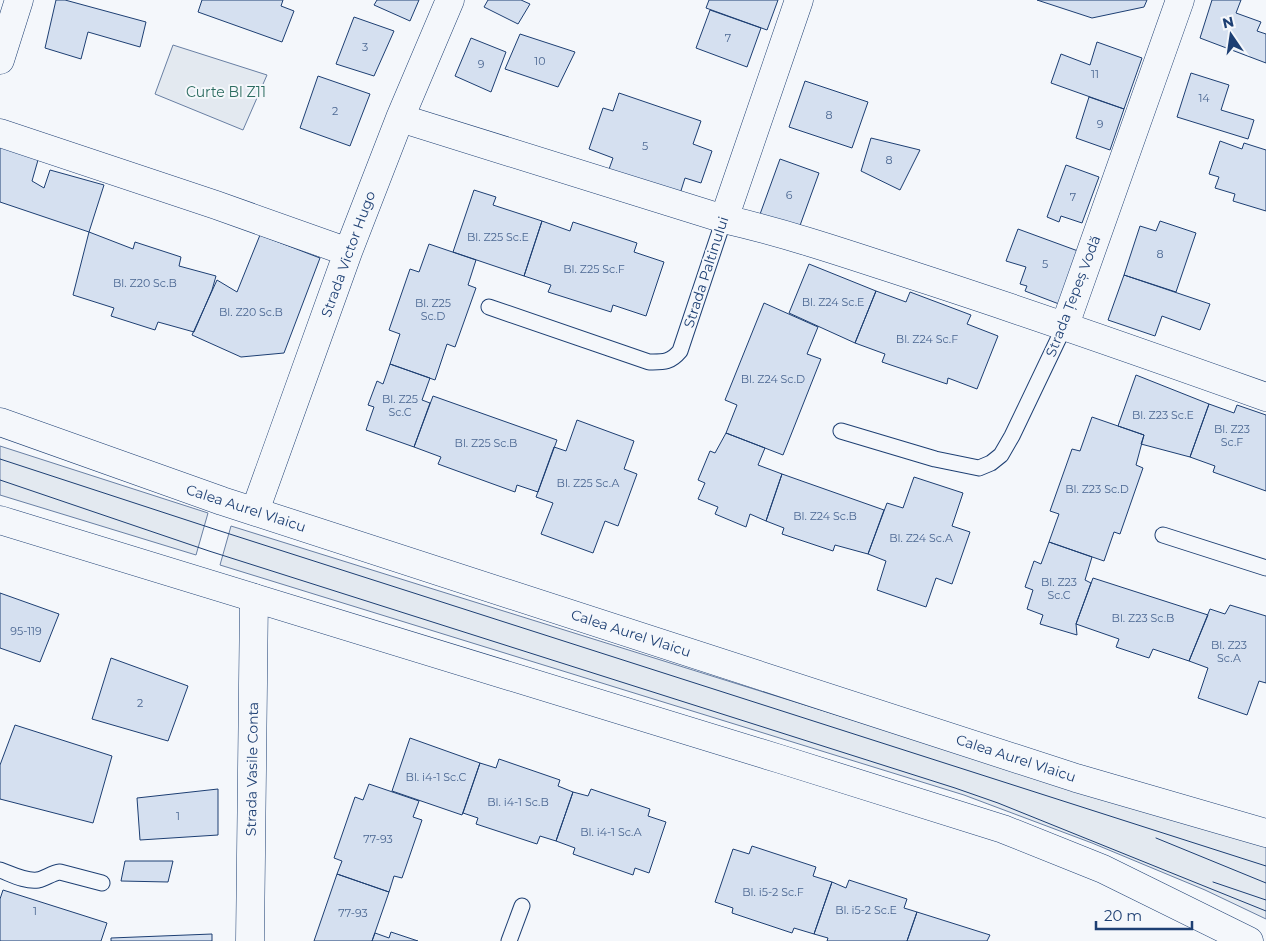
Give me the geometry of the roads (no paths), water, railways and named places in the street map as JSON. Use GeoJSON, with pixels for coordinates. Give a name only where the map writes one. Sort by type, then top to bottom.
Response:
{"type":"FeatureCollection","features":[{"type":"Feature","properties":{"kind":"street"},"geometry":{"type":"LineString","coordinates":[[0,60],[19,0]]}},
{"type":"Feature","properties":{"kind":"street","name":"Strada Victor Hugo"},"geometry":{"type":"LineString","coordinates":[[255,511],[348,252],[400,118],[450,0]]}},
{"type":"Feature","properties":{"kind":"street","name":"Strada Paltinului"},"geometry":{"type":"LineString","coordinates":[[724,219],[799,0]]}},
{"type":"Feature","properties":{"kind":"street","name":"Strada Țepeș Vodă"},"geometry":{"type":"LineString","coordinates":[[1065,325],[1180,0]]}},
{"type":"Feature","properties":{"kind":"street"},"geometry":{"type":"LineString","coordinates":[[400,118],[724,219],[802,239],[1065,325],[1266,397]]}},
{"type":"Feature","properties":{"kind":"street"},"geometry":{"type":"LineString","coordinates":[[0,133],[216,205],[348,252]]}},
{"type":"Feature","properties":{"kind":"street","name":"Calea Aurel Vlaicu"},"geometry":{"type":"LineString","coordinates":[[0,422],[222,501],[1076,778],[1266,833]]}},
{"type":"Feature","properties":{"kind":"street"},"geometry":{"type":"LineString","coordinates":[[0,520],[1003,829],[1103,869],[1249,941]]}},
{"type":"Feature","properties":{"kind":"street","name":"Strada Vasile Conta"},"geometry":{"type":"LineString","coordinates":[[250,941],[254,598]]}},
{"type":"Feature","properties":{"kind":"lane","name":"Strada Paltinului"},"geometry":{"type":"LineString","coordinates":[[490,307],[649,362],[663,362],[673,359],[680,351],[724,219]]}},
{"type":"Feature","properties":{"kind":"lane","name":"Strada Țepeș Vodă"},"geometry":{"type":"LineString","coordinates":[[841,431],[935,458],[979,468],[992,463],[1001,455],[1012,436],[1065,325]]}},
{"type":"Feature","properties":{"kind":"lane"},"geometry":{"type":"LineString","coordinates":[[1163,535],[1266,568]]}},
{"type":"Feature","properties":{"kind":"lane"},"geometry":{"type":"LineString","coordinates":[[0,870],[30,880],[40,880],[53,873],[60,872],[102,883]]}},
{"type":"Feature","properties":{"kind":"lane"},"geometry":{"type":"LineString","coordinates":[[509,941],[522,906]]}},
{"type":"Feature","properties":{"kind":"tram line"},"geometry":{"type":"LineString","coordinates":[[0,459],[1266,866]]}},
{"type":"Feature","properties":{"kind":"tram line"},"geometry":{"type":"LineString","coordinates":[[0,480],[209,551],[955,788],[998,803],[1266,911]]}},
{"type":"Feature","properties":{"kind":"tram line"},"geometry":{"type":"LineString","coordinates":[[1156,838],[1266,883]]}},
{"type":"Feature","properties":{"kind":"tram line"},"geometry":{"type":"LineString","coordinates":[[1213,882],[1266,900]]}},
{"type":"Feature","properties":{"kind":"park label","name":"Curte Bl Z11"},"geometry":{"type":"Point","coordinates":[226,92]}}]}
